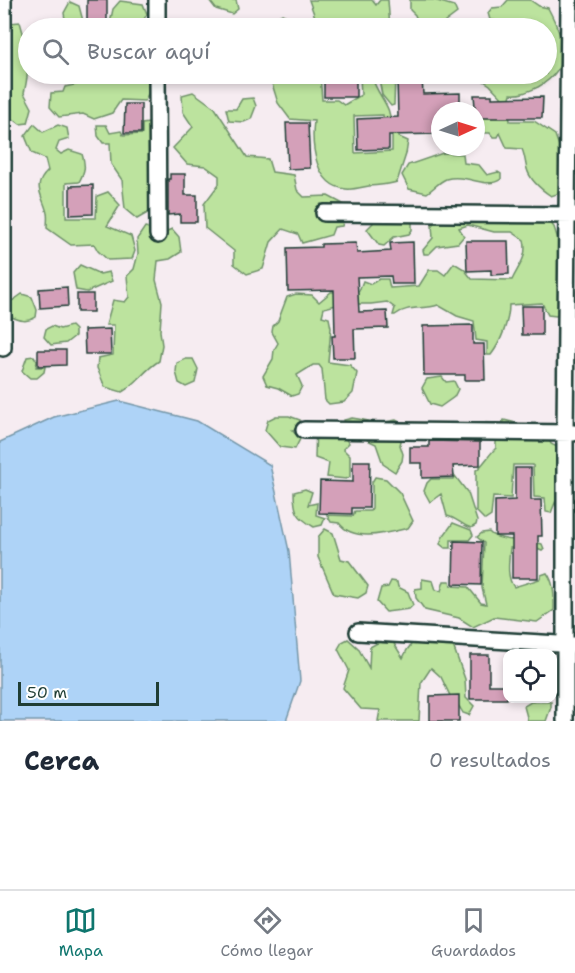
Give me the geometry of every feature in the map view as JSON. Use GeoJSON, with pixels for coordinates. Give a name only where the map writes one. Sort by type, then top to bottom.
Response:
{"type":"FeatureCollection","features":[{"type":"Feature","properties":{"kind":"street"},"geometry":{"type":"LineString","coordinates":[[3,0],[3,348]]}},
{"type":"Feature","properties":{"kind":"street"},"geometry":{"type":"LineString","coordinates":[[157,0],[157,18]]}},
{"type":"Feature","properties":{"kind":"street"},"geometry":{"type":"LineString","coordinates":[[565,721],[570,645],[569,0]]}},
{"type":"Feature","properties":{"kind":"street"},"geometry":{"type":"LineString","coordinates":[[157,84],[158,235]]}},
{"type":"Feature","properties":{"kind":"street"},"geometry":{"type":"LineString","coordinates":[[324,213],[571,215]]}},
{"type":"Feature","properties":{"kind":"street"},"geometry":{"type":"LineString","coordinates":[[304,430],[570,433]]}},
{"type":"Feature","properties":{"kind":"street"},"geometry":{"type":"LineString","coordinates":[[358,632],[570,645]]}},
{"type":"Feature","properties":{"kind":"green space"},"geometry":{"type":"Polygon","coordinates":[[[209,0],[236,0],[238,9],[232,14],[216,9],[209,0]]]}},
{"type":"Feature","properties":{"kind":"green space"},"geometry":{"type":"Polygon","coordinates":[[[309,0],[372,0],[376,5],[380,0],[388,0],[389,18],[315,18],[309,0]]]}},
{"type":"Feature","properties":{"kind":"green space"},"geometry":{"type":"Polygon","coordinates":[[[410,0],[434,0],[454,6],[457,13],[450,18],[416,18],[410,10],[410,0]]]}},
{"type":"Feature","properties":{"kind":"green space"},"geometry":{"type":"Polygon","coordinates":[[[508,0],[530,0],[539,6],[548,8],[553,18],[489,18],[488,13],[492,8],[502,7],[508,0]]]}},
{"type":"Feature","properties":{"kind":"green space"},"geometry":{"type":"Polygon","coordinates":[[[120,1],[143,4],[147,14],[145,18],[111,18],[113,9],[120,1]]]}},
{"type":"Feature","properties":{"kind":"green space"},"geometry":{"type":"Polygon","coordinates":[[[70,2],[79,6],[82,18],[65,18],[64,13],[70,2]]]}},
{"type":"Feature","properties":{"kind":"green space"},"geometry":{"type":"Polygon","coordinates":[[[282,14],[291,18],[275,18],[282,14]]]}},
{"type":"Feature","properties":{"kind":"green space"},"geometry":{"type":"Polygon","coordinates":[[[18,22],[18,84],[25,84],[24,93],[32,108],[28,123],[20,124],[8,115],[9,23],[18,22]]]}},
{"type":"Feature","properties":{"kind":"green space"},"geometry":{"type":"Polygon","coordinates":[[[557,28],[561,41],[561,61],[557,70],[557,28]]]}},
{"type":"Feature","properties":{"kind":"green space"},"geometry":{"type":"Polygon","coordinates":[[[78,84],[159,84],[149,91],[145,101],[121,100],[112,113],[94,119],[83,114],[59,117],[50,107],[51,93],[63,92],[65,87],[78,84]]]}},
{"type":"Feature","properties":{"kind":"green space"},"geometry":{"type":"Polygon","coordinates":[[[272,84],[321,84],[322,100],[337,100],[344,105],[361,95],[360,84],[375,84],[387,107],[391,128],[384,126],[383,115],[354,116],[355,153],[392,151],[392,133],[399,133],[399,137],[408,141],[397,182],[355,189],[336,186],[321,172],[317,163],[313,141],[314,121],[290,119],[278,103],[272,84]]]}},
{"type":"Feature","properties":{"kind":"green space"},"geometry":{"type":"Polygon","coordinates":[[[380,84],[395,84],[394,105],[391,106],[382,95],[380,84]]]}},
{"type":"Feature","properties":{"kind":"green space"},"geometry":{"type":"Polygon","coordinates":[[[488,84],[542,84],[528,91],[511,94],[509,101],[506,102],[488,84]]]}},
{"type":"Feature","properties":{"kind":"green space"},"geometry":{"type":"Polygon","coordinates":[[[193,92],[215,108],[247,157],[268,159],[272,172],[294,175],[297,190],[304,197],[328,196],[347,206],[342,226],[334,227],[331,235],[302,243],[298,234],[283,229],[271,242],[263,269],[247,274],[234,264],[234,251],[205,228],[204,204],[219,184],[219,176],[205,166],[187,164],[173,148],[193,127],[183,112],[182,95],[193,92]]]}},
{"type":"Feature","properties":{"kind":"green space"},"geometry":{"type":"Polygon","coordinates":[[[253,98],[256,106],[251,119],[244,122],[229,121],[226,109],[236,109],[242,99],[253,98]]]}},
{"type":"Feature","properties":{"kind":"green space"},"geometry":{"type":"Polygon","coordinates":[[[485,113],[509,113],[510,121],[534,121],[555,135],[561,152],[559,161],[565,175],[557,194],[551,196],[534,181],[527,169],[522,149],[507,148],[500,133],[498,137],[493,137],[490,133],[485,133],[485,113]]]}},
{"type":"Feature","properties":{"kind":"green space"},"geometry":{"type":"Polygon","coordinates":[[[149,123],[159,132],[158,207],[137,219],[125,209],[122,180],[111,164],[110,143],[103,143],[98,136],[97,125],[106,125],[110,133],[121,131],[123,135],[142,134],[142,124],[149,123]]]}},
{"type":"Feature","properties":{"kind":"green space"},"geometry":{"type":"Polygon","coordinates":[[[34,124],[43,132],[58,125],[67,128],[69,139],[59,142],[56,150],[61,154],[69,150],[82,154],[83,175],[79,182],[66,183],[66,218],[96,218],[97,196],[108,192],[120,205],[107,226],[131,236],[135,251],[132,259],[108,260],[94,244],[71,245],[47,228],[47,213],[39,187],[48,171],[45,159],[32,153],[25,136],[34,124]]]}},
{"type":"Feature","properties":{"kind":"green space"},"geometry":{"type":"Polygon","coordinates":[[[434,156],[463,156],[464,163],[479,165],[487,175],[498,172],[501,174],[501,179],[489,183],[461,178],[446,179],[427,193],[409,189],[402,175],[408,165],[434,156]]]}},
{"type":"Feature","properties":{"kind":"green space"},"geometry":{"type":"Polygon","coordinates":[[[441,216],[545,216],[554,227],[560,246],[564,308],[556,316],[548,315],[542,303],[509,305],[508,318],[501,338],[491,355],[487,355],[487,342],[476,340],[474,321],[457,316],[438,305],[405,310],[395,315],[393,315],[395,308],[387,302],[340,304],[324,308],[322,316],[329,318],[331,328],[328,362],[350,365],[357,373],[353,393],[344,402],[329,404],[325,400],[322,369],[319,365],[313,365],[297,375],[302,386],[298,394],[292,396],[267,385],[263,376],[273,359],[278,343],[272,332],[273,326],[278,321],[287,297],[296,294],[312,295],[319,302],[331,292],[359,291],[363,281],[371,284],[379,279],[388,279],[390,288],[419,286],[429,270],[438,270],[445,275],[454,263],[464,269],[472,279],[512,280],[522,261],[525,246],[524,240],[512,232],[494,232],[468,225],[459,228],[464,236],[458,243],[437,246],[429,254],[424,254],[423,250],[433,238],[432,225],[441,216]]]}},
{"type":"Feature","properties":{"kind":"green space"},"geometry":{"type":"Polygon","coordinates":[[[394,217],[403,217],[412,223],[412,230],[409,234],[394,237],[384,246],[379,245],[367,229],[376,220],[385,222],[394,217]]]}},
{"type":"Feature","properties":{"kind":"green space"},"geometry":{"type":"Polygon","coordinates":[[[145,227],[165,232],[172,229],[179,237],[181,252],[170,259],[158,261],[156,280],[162,302],[160,331],[162,345],[159,361],[122,392],[105,387],[97,368],[98,358],[113,355],[114,325],[106,325],[113,300],[125,302],[129,297],[127,276],[134,269],[138,254],[137,239],[145,227]]]}},
{"type":"Feature","properties":{"kind":"green space"},"geometry":{"type":"Polygon","coordinates":[[[80,265],[100,274],[109,272],[112,281],[87,292],[76,290],[73,273],[80,265]]]}},
{"type":"Feature","properties":{"kind":"green space"},"geometry":{"type":"Polygon","coordinates":[[[22,294],[32,297],[37,310],[36,317],[26,321],[10,316],[8,304],[22,294]]]}},
{"type":"Feature","properties":{"kind":"green space"},"geometry":{"type":"Polygon","coordinates":[[[52,326],[60,329],[71,326],[75,330],[75,336],[66,343],[51,345],[44,337],[46,329],[52,326]]]}},
{"type":"Feature","properties":{"kind":"green space"},"geometry":{"type":"Polygon","coordinates":[[[34,356],[37,361],[36,367],[45,367],[44,372],[37,378],[30,378],[22,371],[27,357],[34,356]]]}},
{"type":"Feature","properties":{"kind":"green space"},"geometry":{"type":"Polygon","coordinates":[[[193,359],[198,369],[195,383],[186,387],[179,383],[176,372],[177,363],[193,359]]]}},
{"type":"Feature","properties":{"kind":"green space"},"geometry":{"type":"Polygon","coordinates":[[[442,377],[446,382],[454,381],[458,389],[454,397],[440,407],[430,404],[422,388],[427,379],[442,377]]]}},
{"type":"Feature","properties":{"kind":"green space"},"geometry":{"type":"Polygon","coordinates":[[[276,416],[289,416],[300,420],[298,428],[292,430],[300,439],[295,449],[280,447],[265,430],[268,420],[276,416]]]}},
{"type":"Feature","properties":{"kind":"green space"},"geometry":{"type":"Polygon","coordinates":[[[352,418],[378,422],[396,420],[405,425],[400,445],[403,454],[402,461],[395,472],[383,464],[376,444],[359,436],[347,435],[344,420],[352,418]]]}},
{"type":"Feature","properties":{"kind":"green space"},"geometry":{"type":"Polygon","coordinates":[[[504,420],[544,430],[551,444],[559,448],[558,495],[551,513],[546,512],[545,498],[534,497],[533,465],[513,465],[511,498],[493,497],[491,516],[485,520],[476,511],[476,470],[496,448],[496,429],[504,420]]]}},
{"type":"Feature","properties":{"kind":"green space"},"geometry":{"type":"Polygon","coordinates":[[[316,423],[331,424],[349,443],[343,449],[350,456],[350,477],[346,479],[327,477],[329,463],[315,458],[316,423]]]}},
{"type":"Feature","properties":{"kind":"green space"},"geometry":{"type":"Polygon","coordinates":[[[455,476],[468,493],[477,521],[476,525],[471,528],[447,516],[441,494],[430,502],[424,491],[431,479],[454,479],[455,476]]]}},
{"type":"Feature","properties":{"kind":"green space"},"geometry":{"type":"Polygon","coordinates":[[[375,477],[386,479],[400,493],[413,521],[408,528],[381,534],[362,535],[345,529],[339,523],[331,522],[327,515],[353,516],[355,511],[370,511],[372,482],[375,477]]]}},
{"type":"Feature","properties":{"kind":"green space"},"geometry":{"type":"Polygon","coordinates":[[[305,489],[312,492],[308,505],[317,503],[316,515],[325,518],[322,525],[314,527],[298,513],[294,492],[305,489]]]}},
{"type":"Feature","properties":{"kind":"green space"},"geometry":{"type":"Polygon","coordinates":[[[453,523],[471,530],[473,535],[469,540],[451,540],[451,548],[445,548],[440,544],[453,523]]]}},
{"type":"Feature","properties":{"kind":"green space"},"geometry":{"type":"Polygon","coordinates":[[[325,529],[333,533],[341,559],[349,561],[368,586],[366,593],[358,598],[334,594],[318,557],[318,537],[325,529]]]}},
{"type":"Feature","properties":{"kind":"green space"},"geometry":{"type":"Polygon","coordinates":[[[489,532],[499,538],[542,544],[544,549],[542,551],[535,548],[510,548],[509,563],[510,579],[514,587],[540,579],[541,575],[547,573],[550,577],[554,591],[554,610],[537,622],[494,617],[473,627],[459,618],[425,610],[416,598],[415,589],[422,588],[422,579],[433,581],[436,590],[441,591],[444,581],[450,581],[451,586],[468,587],[481,603],[486,604],[482,588],[484,543],[477,537],[489,532]]]}},
{"type":"Feature","properties":{"kind":"green space"},"geometry":{"type":"Polygon","coordinates":[[[391,581],[397,582],[398,587],[408,592],[413,605],[409,609],[386,612],[377,602],[381,588],[388,587],[391,581]]]}},
{"type":"Feature","properties":{"kind":"green space"},"geometry":{"type":"Polygon","coordinates":[[[417,637],[451,640],[465,679],[466,698],[474,706],[469,715],[463,713],[459,706],[454,704],[441,677],[431,668],[421,683],[419,721],[378,721],[380,710],[361,709],[343,688],[349,670],[338,649],[342,642],[348,639],[358,648],[369,668],[370,647],[379,642],[393,642],[403,658],[417,637]]]}},
{"type":"Feature","properties":{"kind":"green space"},"geometry":{"type":"Polygon","coordinates":[[[529,703],[551,703],[546,721],[528,721],[524,706],[529,703]]]}},
{"type":"Feature","properties":{"kind":"water"},"geometry":{"type":"Polygon","coordinates":[[[119,401],[197,421],[270,465],[289,551],[300,681],[286,721],[0,721],[0,442],[54,417],[119,401]]]}},
{"type":"Feature","properties":{"kind":"building"},"geometry":{"type":"Polygon","coordinates":[[[87,0],[107,0],[107,18],[87,18],[87,0]]]}},
{"type":"Feature","properties":{"kind":"building"},"geometry":{"type":"Polygon","coordinates":[[[324,84],[356,84],[356,97],[324,97],[324,84]]]}},
{"type":"Feature","properties":{"kind":"building"},"geometry":{"type":"Polygon","coordinates":[[[397,84],[422,84],[423,94],[460,93],[460,102],[431,102],[431,134],[389,135],[389,149],[358,150],[357,119],[398,117],[397,84]]]}},
{"type":"Feature","properties":{"kind":"building"},"geometry":{"type":"Polygon","coordinates":[[[474,95],[492,95],[492,98],[543,97],[542,118],[485,118],[485,102],[475,102],[474,95]]]}},
{"type":"Feature","properties":{"kind":"building"},"geometry":{"type":"Polygon","coordinates":[[[125,104],[141,104],[141,133],[124,133],[125,104]]]}},
{"type":"Feature","properties":{"kind":"building"},"geometry":{"type":"Polygon","coordinates":[[[286,123],[308,123],[310,168],[288,169],[286,123]]]}},
{"type":"Feature","properties":{"kind":"building"},"geometry":{"type":"Polygon","coordinates":[[[170,174],[185,174],[185,195],[197,195],[197,222],[180,222],[180,214],[168,215],[170,174]]]}},
{"type":"Feature","properties":{"kind":"building"},"geometry":{"type":"Polygon","coordinates":[[[93,185],[93,214],[70,215],[70,186],[93,185]]]}},
{"type":"Feature","properties":{"kind":"building"},"geometry":{"type":"Polygon","coordinates":[[[466,241],[508,241],[509,274],[491,275],[491,270],[467,271],[466,241]]]}},
{"type":"Feature","properties":{"kind":"building"},"geometry":{"type":"Polygon","coordinates":[[[413,242],[414,284],[392,284],[391,276],[357,277],[359,312],[387,311],[388,328],[354,329],[355,358],[333,358],[334,290],[288,291],[287,248],[356,243],[357,253],[391,251],[390,243],[413,242]]]}},
{"type":"Feature","properties":{"kind":"building"},"geometry":{"type":"Polygon","coordinates":[[[67,287],[68,306],[40,308],[39,289],[67,287]]]}},
{"type":"Feature","properties":{"kind":"building"},"geometry":{"type":"Polygon","coordinates":[[[77,294],[93,294],[93,312],[77,312],[77,294]]]}},
{"type":"Feature","properties":{"kind":"building"},"geometry":{"type":"Polygon","coordinates":[[[521,306],[542,306],[542,335],[522,335],[521,306]]]}},
{"type":"Feature","properties":{"kind":"building"},"geometry":{"type":"Polygon","coordinates":[[[473,325],[473,344],[484,344],[485,380],[465,380],[465,375],[424,375],[423,326],[473,325]]]}},
{"type":"Feature","properties":{"kind":"building"},"geometry":{"type":"Polygon","coordinates":[[[110,329],[111,354],[85,354],[84,330],[110,329]]]}},
{"type":"Feature","properties":{"kind":"building"},"geometry":{"type":"Polygon","coordinates":[[[38,350],[66,350],[66,365],[38,366],[38,350]]]}},
{"type":"Feature","properties":{"kind":"building"},"geometry":{"type":"Polygon","coordinates":[[[429,441],[480,442],[480,465],[453,466],[454,477],[422,478],[422,463],[410,463],[410,447],[429,447],[429,441]]]}},
{"type":"Feature","properties":{"kind":"building"},"geometry":{"type":"Polygon","coordinates":[[[353,461],[370,461],[369,508],[352,508],[352,514],[319,513],[320,481],[353,482],[353,461]]]}},
{"type":"Feature","properties":{"kind":"building"},"geometry":{"type":"Polygon","coordinates":[[[515,468],[531,468],[531,500],[541,500],[542,536],[538,536],[538,578],[512,578],[512,536],[495,536],[495,501],[515,500],[515,468]]]}},
{"type":"Feature","properties":{"kind":"building"},"geometry":{"type":"Polygon","coordinates":[[[454,541],[482,542],[481,585],[453,584],[454,541]]]}},
{"type":"Feature","properties":{"kind":"building"},"geometry":{"type":"Polygon","coordinates":[[[470,655],[489,655],[489,685],[503,685],[503,699],[470,699],[470,655]]]}},
{"type":"Feature","properties":{"kind":"building"},"geometry":{"type":"Polygon","coordinates":[[[459,695],[459,721],[430,721],[430,696],[459,695]]]}}]}
